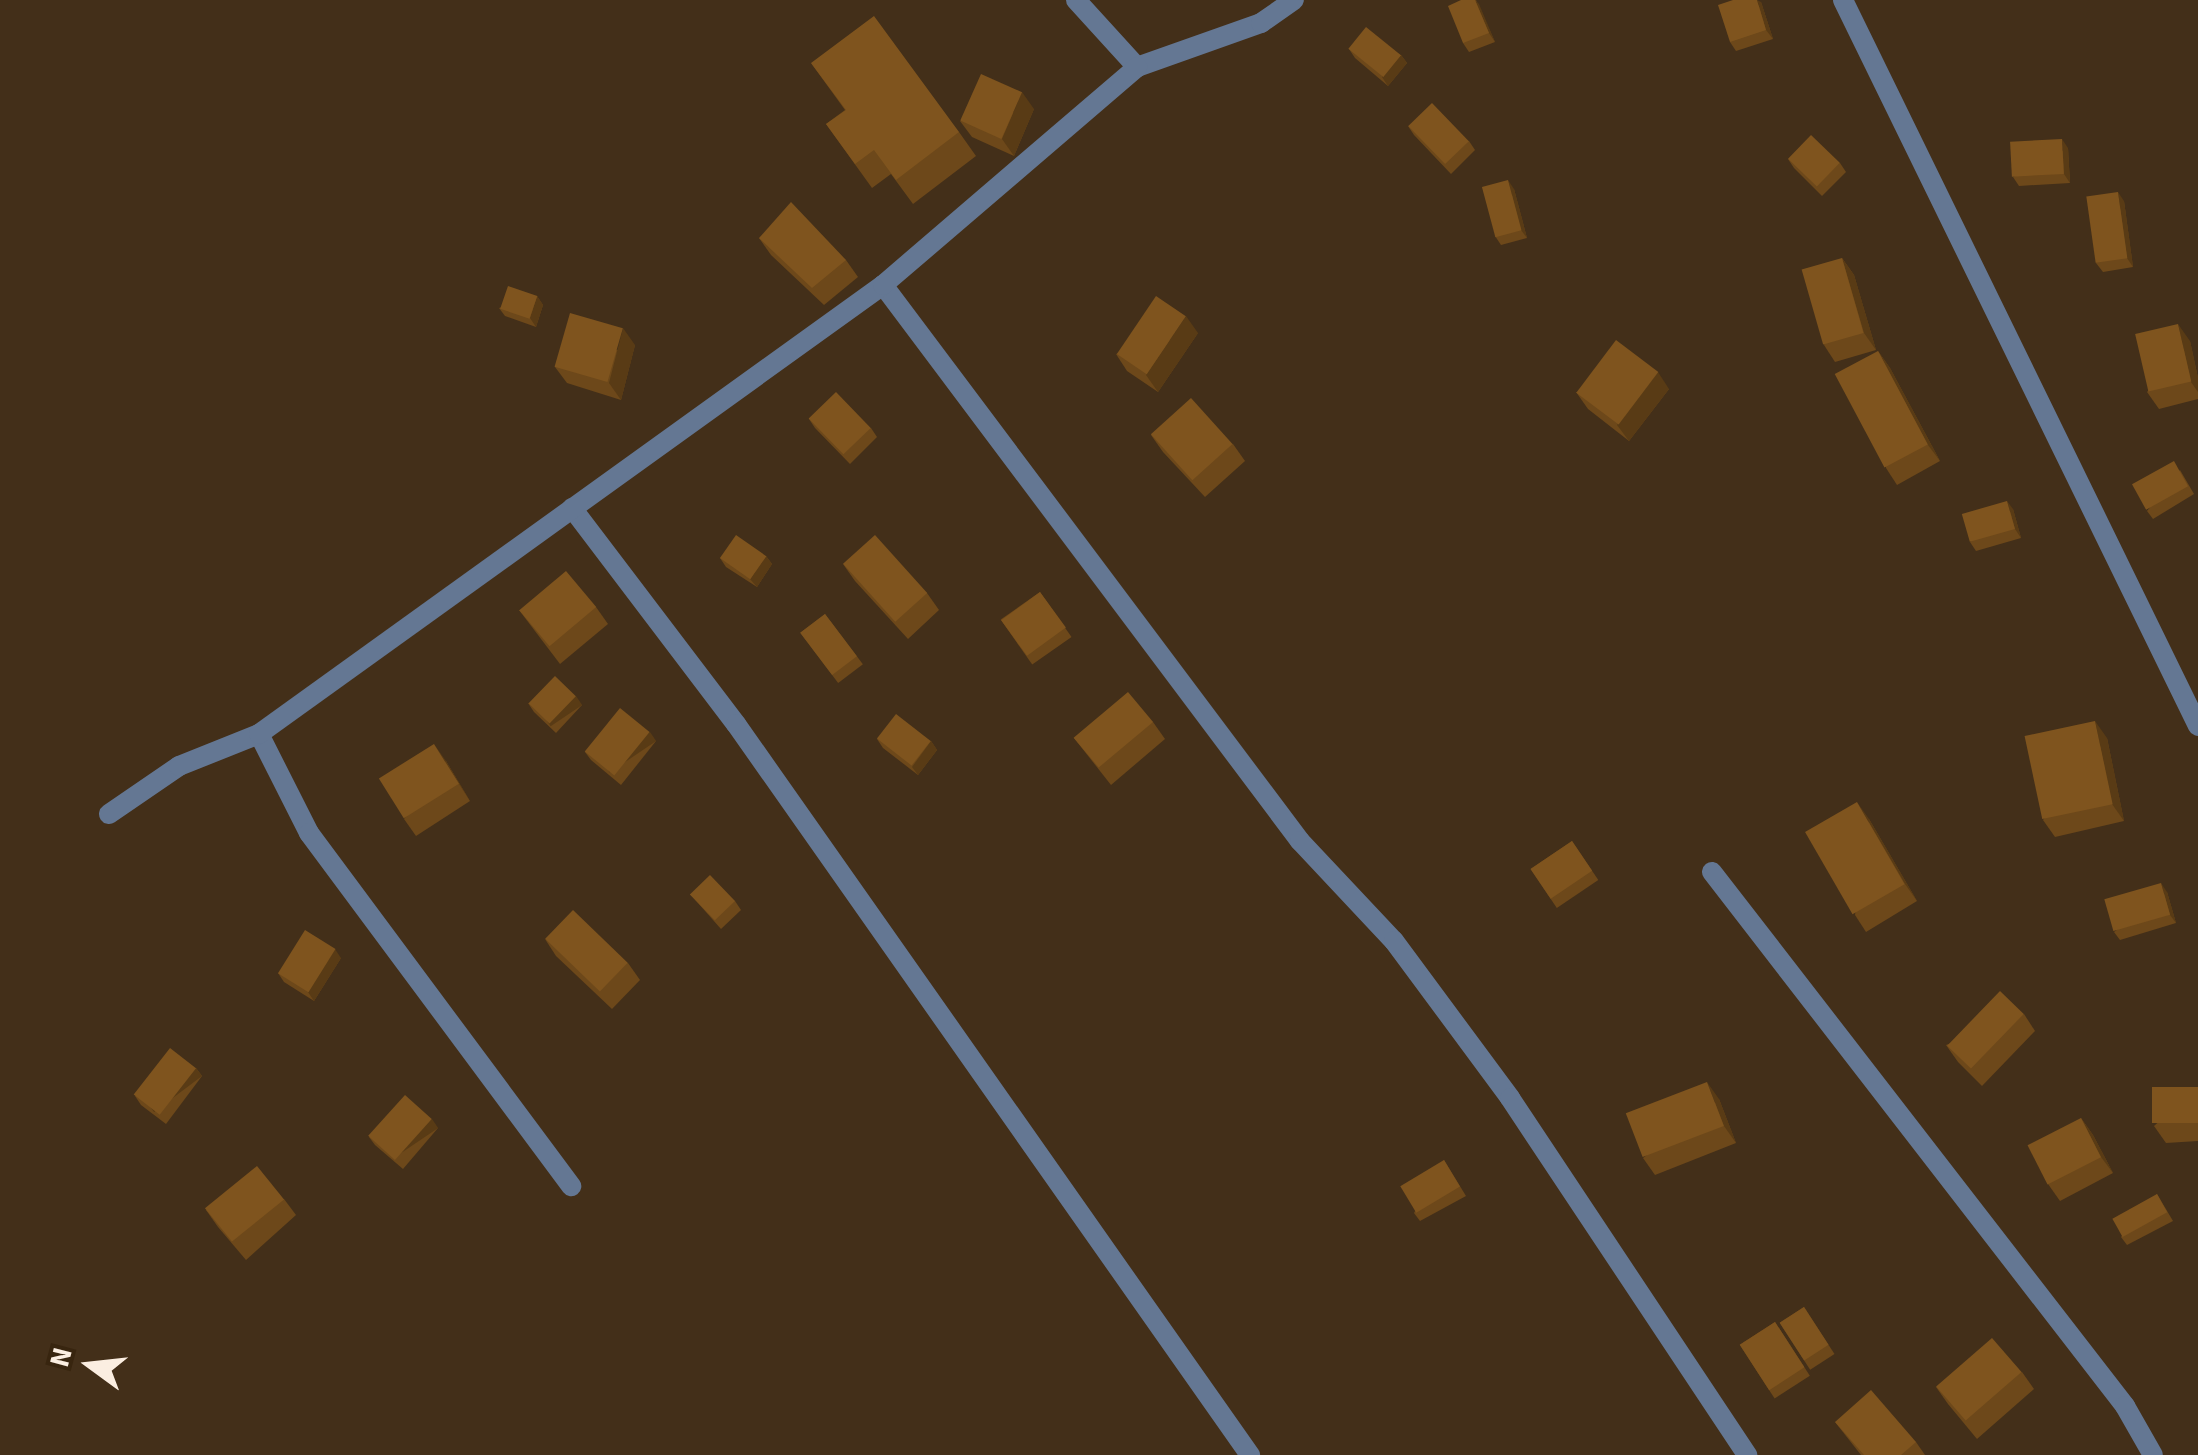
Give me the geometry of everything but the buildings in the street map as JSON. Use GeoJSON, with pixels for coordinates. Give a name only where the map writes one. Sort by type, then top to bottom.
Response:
{"type":"FeatureCollection","features":[{"type":"Feature","properties":{"kind":"street"},"geometry":{"type":"LineString","coordinates":[[1076,0],[1137,67]]}},
{"type":"Feature","properties":{"kind":"street"},"geometry":{"type":"LineString","coordinates":[[108,814],[179,766],[259,734],[883,284],[1137,67],[1261,24],[1294,0]]}},
{"type":"Feature","properties":{"kind":"street"},"geometry":{"type":"LineString","coordinates":[[1843,0],[2198,726]]}},
{"type":"Feature","properties":{"kind":"street"},"geometry":{"type":"LineString","coordinates":[[883,284],[1300,841],[1394,941],[1487,1066],[1747,1455]]}},
{"type":"Feature","properties":{"kind":"street"},"geometry":{"type":"LineString","coordinates":[[572,508],[736,724],[1250,1455]]}},
{"type":"Feature","properties":{"kind":"street"},"geometry":{"type":"LineString","coordinates":[[259,734],[309,833],[571,1186]]}},
{"type":"Feature","properties":{"kind":"street"},"geometry":{"type":"LineString","coordinates":[[1712,872],[2126,1406],[2153,1455]]}}]}
